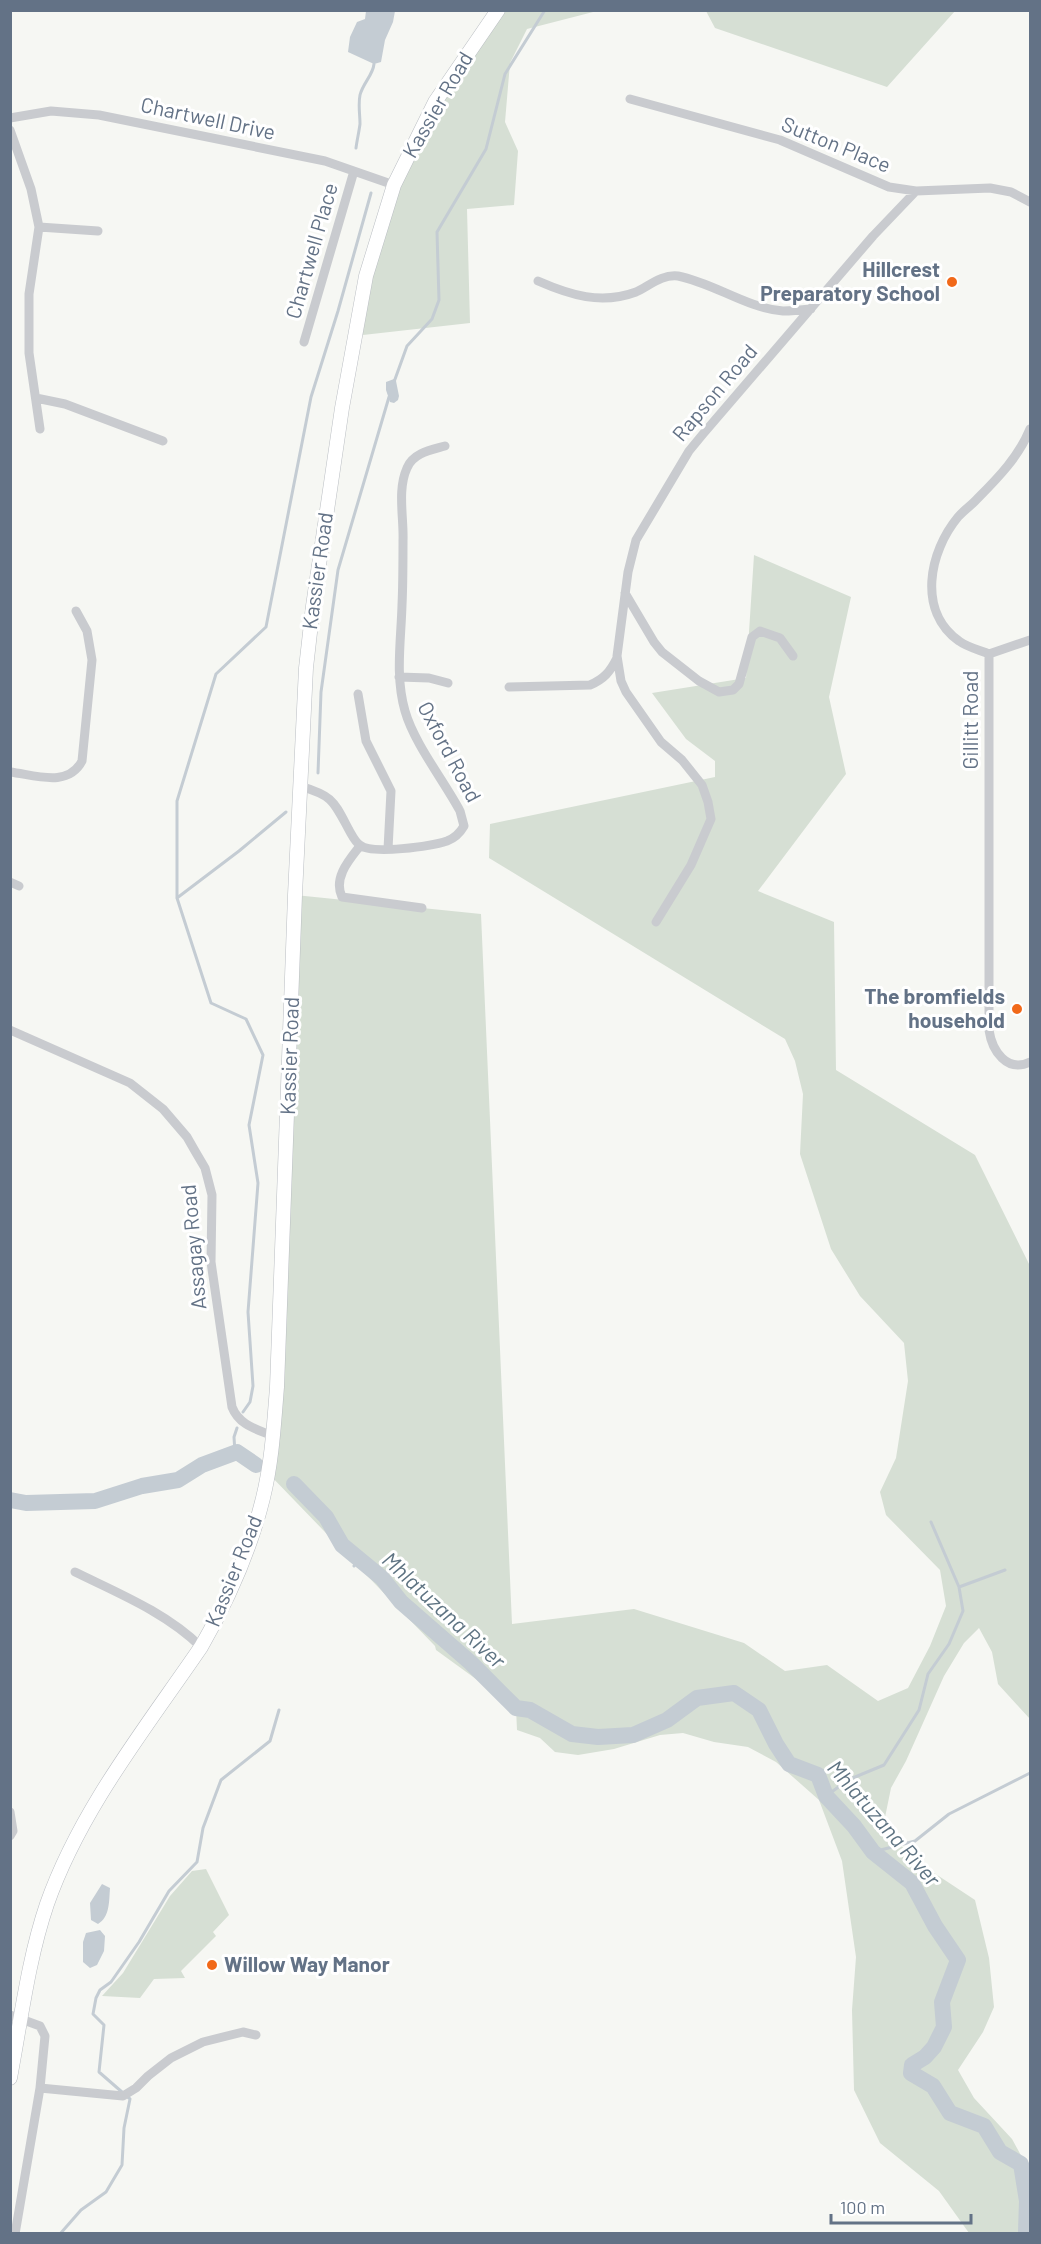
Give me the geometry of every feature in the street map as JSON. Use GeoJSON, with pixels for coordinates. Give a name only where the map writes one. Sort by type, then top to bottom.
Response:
{"type":"FeatureCollection","features":[{"type":"Feature","properties":{"kind":"main road","name":"Kassier Road"},"geometry":{"type":"LineString","coordinates":[[10,2078],[16,2016],[40,1927],[64,1862],[101,1795],[201,1647],[231,1589],[245,1555],[263,1498],[273,1436],[277,1387],[306,668],[342,408],[366,276],[394,184],[435,102],[498,10]]}},
{"type":"Feature","properties":{"kind":"street","name":"Sutton Place"},"geometry":{"type":"LineString","coordinates":[[630,99],[780,140],[890,187],[916,191],[990,188],[1011,192],[1030,202]]}},
{"type":"Feature","properties":{"kind":"street","name":"Chartwell Drive"},"geometry":{"type":"LineString","coordinates":[[10,118],[51,111],[99,115],[325,161],[394,184]]}},
{"type":"Feature","properties":{"kind":"street"},"geometry":{"type":"LineString","coordinates":[[10,130],[31,189],[39,227],[30,294],[30,353],[40,429]]}},
{"type":"Feature","properties":{"kind":"street","name":"Chartwell Place"},"geometry":{"type":"LineString","coordinates":[[304,342],[354,171]]}},
{"type":"Feature","properties":{"kind":"street","name":"Rapson Road"},"geometry":{"type":"LineString","coordinates":[[656,922],[691,865],[711,819],[702,785],[682,760],[661,742],[626,692],[621,681],[617,656],[627,572],[636,540],[689,451],[873,236],[916,191]]}},
{"type":"Feature","properties":{"kind":"street"},"geometry":{"type":"LineString","coordinates":[[39,227],[98,231]]}},
{"type":"Feature","properties":{"kind":"street"},"geometry":{"type":"LineString","coordinates":[[538,281],[564,293],[593,299],[636,292],[659,279],[676,276],[782,311],[811,309]]}},
{"type":"Feature","properties":{"kind":"street"},"geometry":{"type":"LineString","coordinates":[[36,398],[65,404],[163,441]]}},
{"type":"Feature","properties":{"kind":"street","name":"Gillitt Road"},"geometry":{"type":"LineString","coordinates":[[1030,429],[1018,452],[1006,468],[958,518],[945,536],[931,574],[933,601],[942,622],[960,641],[989,654],[989,1030],[995,1053],[1010,1063],[1020,1065],[1030,1062]]}},
{"type":"Feature","properties":{"kind":"street","name":"Oxford Road"},"geometry":{"type":"LineString","coordinates":[[360,846],[372,850],[447,841],[461,832],[464,822],[454,799],[409,724],[399,677],[404,476],[411,461],[417,456],[445,446]]}},
{"type":"Feature","properties":{"kind":"street"},"geometry":{"type":"LineString","coordinates":[[625,593],[662,652],[699,681],[720,692],[733,690],[739,684],[752,637],[760,631],[780,638],[793,656]]}},
{"type":"Feature","properties":{"kind":"street"},"geometry":{"type":"LineString","coordinates":[[10,772],[60,778],[77,770],[82,761],[92,660],[87,631],[76,611]]}},
{"type":"Feature","properties":{"kind":"street"},"geometry":{"type":"LineString","coordinates":[[989,654],[1030,640]]}},
{"type":"Feature","properties":{"kind":"street","name":"Rapson Road"},"geometry":{"type":"LineString","coordinates":[[509,687],[590,685],[602,680],[610,671],[617,656]]}},
{"type":"Feature","properties":{"kind":"street"},"geometry":{"type":"LineString","coordinates":[[399,677],[429,678],[448,682]]}},
{"type":"Feature","properties":{"kind":"street"},"geometry":{"type":"LineString","coordinates":[[358,694],[366,741],[391,791],[388,849]]}},
{"type":"Feature","properties":{"kind":"street"},"geometry":{"type":"LineString","coordinates":[[300,786],[323,793],[330,798],[360,846],[341,874],[342,897],[422,908]]}},
{"type":"Feature","properties":{"kind":"street","name":"Assagay Road"},"geometry":{"type":"LineString","coordinates":[[10,1030],[130,1083],[155,1101],[187,1137],[205,1168],[212,1195],[211,1263],[232,1407],[240,1420],[273,1436]]}},
{"type":"Feature","properties":{"kind":"street"},"geometry":{"type":"LineString","coordinates":[[75,1572],[132,1599],[186,1632],[201,1647]]}},
{"type":"Feature","properties":{"kind":"street"},"geometry":{"type":"LineString","coordinates":[[10,1812],[13,1831],[10,1836]]}},
{"type":"Feature","properties":{"kind":"street"},"geometry":{"type":"LineString","coordinates":[[15,2234],[40,2088],[44,2032],[40,2026],[16,2016]]}},
{"type":"Feature","properties":{"kind":"street"},"geometry":{"type":"LineString","coordinates":[[40,2088],[123,2096],[171,2058],[203,2042],[243,2032],[256,2035]]}},
{"type":"Feature","properties":{"kind":"shaded area"},"geometry":{"type":"Polygon","coordinates":[[[366,11],[395,11],[385,40],[381,62],[374,64],[348,52],[350,37],[357,22],[365,19],[366,11]]]}},
{"type":"Feature","properties":{"kind":"shaded area"},"geometry":{"type":"Polygon","coordinates":[[[498,11],[597,11],[527,29],[510,63],[505,122],[518,151],[514,205],[467,209],[470,323],[354,336],[409,153],[498,11]]]}},
{"type":"Feature","properties":{"kind":"shaded area"},"geometry":{"type":"Polygon","coordinates":[[[706,11],[955,11],[887,87],[715,28],[706,11]]]}},
{"type":"Feature","properties":{"kind":"shaded area"},"geometry":{"type":"Polygon","coordinates":[[[394,379],[399,396],[394,403],[390,402],[386,382],[394,379]]]}},
{"type":"Feature","properties":{"kind":"shaded area"},"geometry":{"type":"Polygon","coordinates":[[[754,555],[851,597],[829,697],[846,774],[758,891],[834,922],[836,1070],[975,1155],[1030,1266],[1030,1719],[998,1684],[992,1652],[979,1628],[964,1643],[944,1676],[906,1761],[891,1788],[883,1827],[916,1861],[975,1900],[989,1958],[994,2007],[983,2032],[958,2070],[974,2098],[1012,2139],[1030,2172],[1030,2233],[969,2233],[939,2191],[880,2143],[854,2090],[852,2010],[856,1957],[842,1861],[819,1800],[776,1762],[748,1747],[714,1742],[683,1733],[660,1735],[614,1749],[578,1755],[555,1752],[540,1738],[517,1730],[516,1708],[436,1650],[435,1646],[268,1473],[295,895],[481,914],[512,1624],[634,1609],[744,1643],[785,1671],[827,1665],[878,1701],[908,1688],[930,1646],[946,1606],[940,1570],[886,1515],[880,1492],[896,1458],[908,1381],[904,1343],[860,1296],[831,1249],[800,1154],[803,1094],[795,1061],[785,1039],[489,858],[490,824],[715,777],[715,761],[686,739],[652,693],[746,678],[754,555]]]}},
{"type":"Feature","properties":{"kind":"shaded area"},"geometry":{"type":"Polygon","coordinates":[[[206,1869],[229,1915],[213,1932],[216,1936],[181,1971],[185,1978],[154,1979],[140,1998],[102,1996],[123,1973],[170,1896],[192,1871],[206,1869]]]}},
{"type":"Feature","properties":{"kind":"shaded area"},"geometry":{"type":"Polygon","coordinates":[[[102,1884],[110,1888],[109,1903],[105,1917],[98,1924],[91,1920],[90,1903],[102,1884]]]}},
{"type":"Feature","properties":{"kind":"shaded area"},"geometry":{"type":"Polygon","coordinates":[[[100,1930],[105,1936],[104,1951],[97,1965],[90,1968],[83,1962],[83,1942],[86,1933],[100,1930]]]}},
{"type":"Feature","properties":{"kind":"waterway"},"geometry":{"type":"LineString","coordinates":[[394,382],[407,346],[432,319],[439,300],[437,232],[486,149],[505,74],[545,10]]}},
{"type":"Feature","properties":{"kind":"waterway"},"geometry":{"type":"LineString","coordinates":[[356,148],[360,124],[360,95],[374,64]]}},
{"type":"Feature","properties":{"kind":"waterway"},"geometry":{"type":"LineString","coordinates":[[243,1412],[250,1402],[253,1386],[248,1312],[258,1183],[249,1125],[263,1055],[246,1019],[211,1003],[177,898],[177,801],[216,674],[266,627],[311,397],[371,193]]}},
{"type":"Feature","properties":{"kind":"waterway"},"geometry":{"type":"LineString","coordinates":[[318,773],[321,692],[338,570],[389,397]]}},
{"type":"Feature","properties":{"kind":"waterway"},"geometry":{"type":"LineString","coordinates":[[177,898],[286,812]]}},
{"type":"Feature","properties":{"kind":"waterway"},"geometry":{"type":"LineString","coordinates":[[235,1453],[234,1437],[237,1428]]}},
{"type":"Feature","properties":{"kind":"waterway","name":"Mhlatuzana River"},"geometry":{"type":"LineString","coordinates":[[10,1500],[26,1503],[95,1501],[142,1486],[178,1480],[202,1465],[237,1452],[256,1465]]}},
{"type":"Feature","properties":{"kind":"waterway","name":"Mhlatuzana River"},"geometry":{"type":"LineString","coordinates":[[294,1484],[326,1517],[342,1545],[382,1578],[401,1602],[471,1663],[516,1708],[530,1710],[572,1734],[598,1737],[633,1735],[667,1720],[697,1698],[734,1693],[759,1710],[789,1764],[818,1775],[826,1796],[854,1826],[873,1852],[912,1883],[935,1926],[958,1960],[942,2002],[944,2027],[934,2047],[925,2057],[912,2065],[911,2073],[933,2086],[950,2113],[984,2126],[1000,2152],[1021,2164],[1027,2201],[1026,2231],[1028,2234]]}},
{"type":"Feature","properties":{"kind":"waterway"},"geometry":{"type":"LineString","coordinates":[[826,1796],[848,1780],[884,1765],[919,1710],[928,1674],[949,1644],[963,1611],[959,1587],[931,1522]]}},
{"type":"Feature","properties":{"kind":"waterway","name":"Mhlatuzana River"},"geometry":{"type":"LineString","coordinates":[[354,1566],[360,1558]]}},
{"type":"Feature","properties":{"kind":"waterway"},"geometry":{"type":"LineString","coordinates":[[959,1587],[1005,1570]]}},
{"type":"Feature","properties":{"kind":"waterway"},"geometry":{"type":"LineString","coordinates":[[60,2234],[81,2210],[106,2192],[122,2165],[124,2128],[130,2099],[99,2072],[104,2025],[93,2014],[96,1998],[100,1990],[111,1982],[139,1942],[169,1891],[197,1862],[203,1828],[221,1780],[270,1741],[279,1710]]}},
{"type":"Feature","properties":{"kind":"waterway"},"geometry":{"type":"LineString","coordinates":[[873,1852],[915,1841],[949,1814],[1030,1773]]}},
{"type":"Feature","properties":{"kind":"place","name":"Hillcrest Preparatory School"},"geometry":{"type":"Point","coordinates":[952,282]}},
{"type":"Feature","properties":{"kind":"place","name":"The bromfields household"},"geometry":{"type":"Point","coordinates":[1017,1009]}},
{"type":"Feature","properties":{"kind":"place","name":"Willow Way Manor"},"geometry":{"type":"Point","coordinates":[212,1965]}}]}
